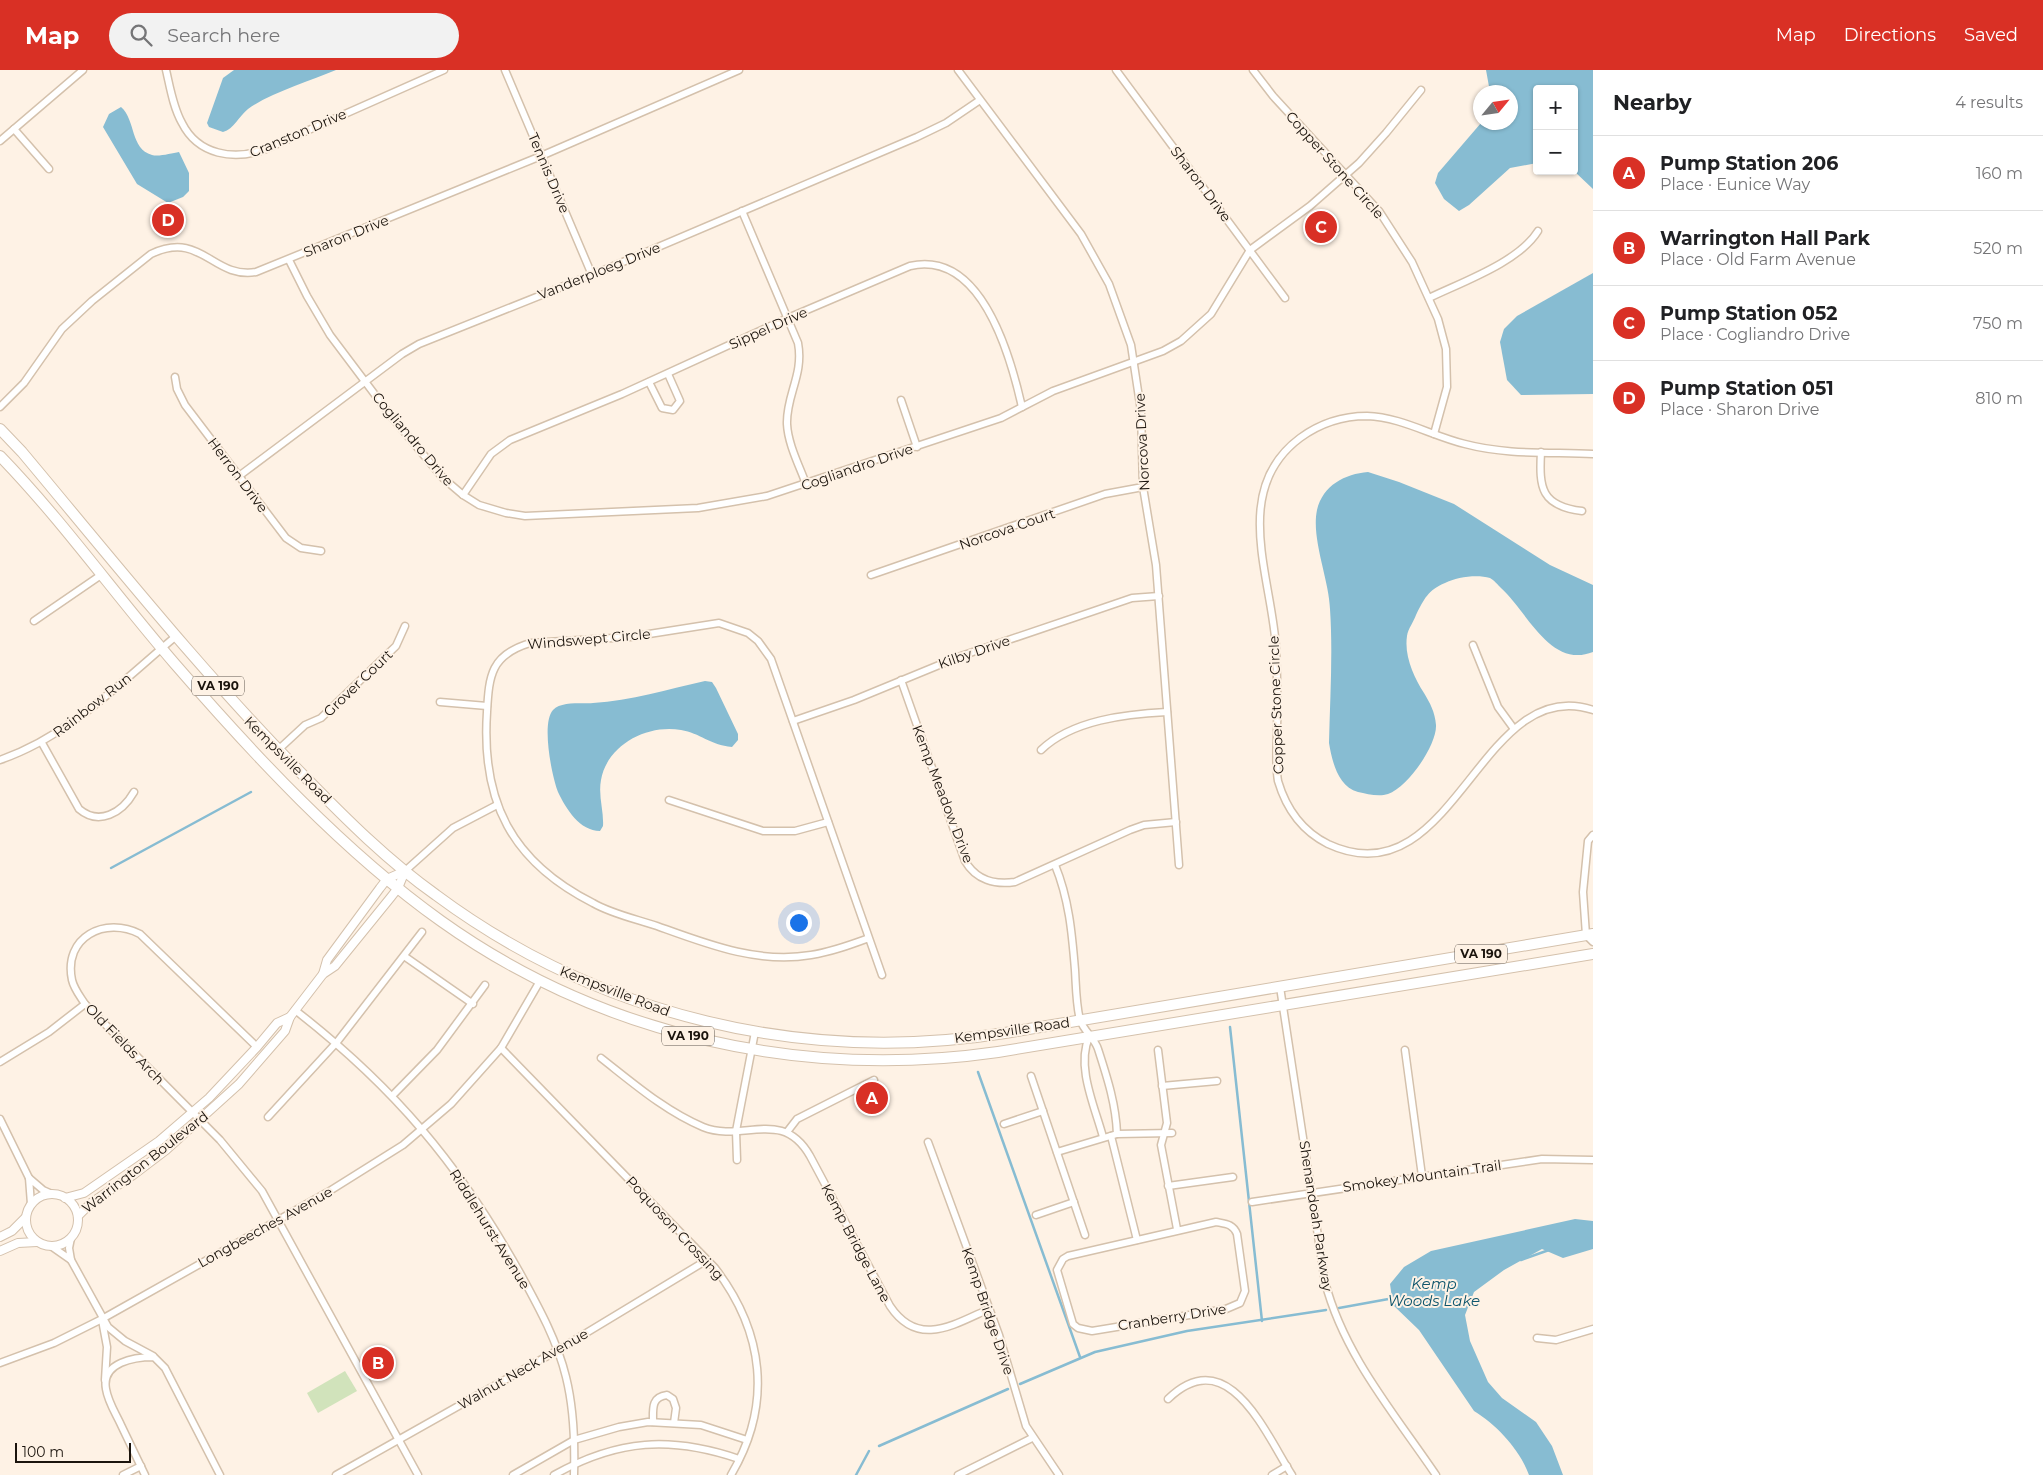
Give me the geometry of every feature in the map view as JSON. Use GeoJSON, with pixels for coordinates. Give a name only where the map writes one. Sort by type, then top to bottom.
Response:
{"type":"FeatureCollection","features":[{"type":"Feature","properties":{"kind":"main road","name":"Kempsville Road"},"geometry":{"type":"LineString","coordinates":[[0,429],[31,463],[175,636],[278,750],[349,821],[404,871],[481,927],[531,956],[582,981],[661,1010],[755,1032],[828,1041],[913,1042],[970,1038],[1591,937]]}},
{"type":"Feature","properties":{"kind":"main road","name":"Kempsville Road"},"geometry":{"type":"LineString","coordinates":[[0,456],[161,648],[219,713],[281,778],[387,879],[465,938],[540,981],[578,999],[650,1025],[687,1036],[751,1050],[841,1060],[912,1060],[984,1054],[1593,954]]}},
{"type":"Feature","properties":{"kind":"street"},"geometry":{"type":"LineString","coordinates":[[0,141],[83,70]]}},
{"type":"Feature","properties":{"kind":"street","name":"Cranston Drive"},"geometry":{"type":"LineString","coordinates":[[166,70],[177,112],[187,132],[206,148],[232,156],[248,155],[266,149],[444,70]]}},
{"type":"Feature","properties":{"kind":"street","name":"Tennis Drive"},"geometry":{"type":"LineString","coordinates":[[505,70],[592,275]]}},
{"type":"Feature","properties":{"kind":"street","name":"Sharon Drive"},"geometry":{"type":"LineString","coordinates":[[0,407],[24,383],[62,329],[92,301],[151,254],[166,248],[185,247],[203,254],[226,268],[246,273],[289,260],[541,156],[739,70]]}},
{"type":"Feature","properties":{"kind":"street","name":"Norcova Drive"},"geometry":{"type":"LineString","coordinates":[[958,70],[1081,234],[1095,257],[1116,300],[1135,363],[1141,411],[1144,487],[1153,541],[1159,596],[1179,865]]}},
{"type":"Feature","properties":{"kind":"street","name":"Sharon Drive"},"geometry":{"type":"LineString","coordinates":[[1116,70],[1285,298]]}},
{"type":"Feature","properties":{"kind":"street","name":"Copper Stone Circle"},"geometry":{"type":"LineString","coordinates":[[1253,70],[1273,96],[1346,174],[1391,227],[1412,262],[1442,332],[1448,378],[1444,402],[1434,434]]}},
{"type":"Feature","properties":{"kind":"street","name":"Cogliandro Drive"},"geometry":{"type":"LineString","coordinates":[[289,260],[318,316],[365,382],[425,458],[443,478],[463,495],[490,509],[516,515],[537,516],[721,505],[767,496],[806,484],[1001,418],[1053,391],[1135,363],[1163,351],[1196,330],[1221,300],[1250,250],[1310,206],[1346,174],[1386,134],[1420,90]]}},
{"type":"Feature","properties":{"kind":"street","name":"Vanderploeg Drive"},"geometry":{"type":"LineString","coordinates":[[239,476],[408,350],[592,275],[931,130],[980,100]]}},
{"type":"Feature","properties":{"kind":"street"},"geometry":{"type":"LineString","coordinates":[[14,129],[49,169]]}},
{"type":"Feature","properties":{"kind":"street"},"geometry":{"type":"LineString","coordinates":[[742,211],[798,343],[800,367],[787,425],[806,484]]}},
{"type":"Feature","properties":{"kind":"street"},"geometry":{"type":"LineString","coordinates":[[1429,298],[1512,256],[1527,245],[1538,231]]}},
{"type":"Feature","properties":{"kind":"street","name":"Sippel Drive"},"geometry":{"type":"LineString","coordinates":[[463,495],[492,454],[510,440],[668,374],[788,318],[910,266],[921,264],[942,266],[965,281],[990,316],[1004,346],[1022,406]]}},
{"type":"Feature","properties":{"kind":"street"},"geometry":{"type":"LineString","coordinates":[[649,382],[662,408],[672,410],[680,401],[668,374]]}},
{"type":"Feature","properties":{"kind":"street","name":"Herron Drive"},"geometry":{"type":"LineString","coordinates":[[175,377],[182,399],[286,538],[300,548],[321,550]]}},
{"type":"Feature","properties":{"kind":"street"},"geometry":{"type":"LineString","coordinates":[[901,400],[917,447]]}},
{"type":"Feature","properties":{"kind":"street","name":"Copper Stone Circle"},"geometry":{"type":"LineString","coordinates":[[1593,454],[1488,449],[1390,419],[1375,417],[1336,420],[1319,426],[1297,440],[1277,462],[1267,480],[1261,498],[1258,529],[1276,642],[1278,781],[1290,810],[1316,837],[1342,849],[1359,852],[1382,851],[1399,846],[1424,831],[1514,729],[1539,712],[1558,708],[1578,707],[1593,710]]}},
{"type":"Feature","properties":{"kind":"street"},"geometry":{"type":"LineString","coordinates":[[1541,452],[1540,478],[1544,494],[1563,508],[1582,511]]}},
{"type":"Feature","properties":{"kind":"street","name":"Norcova Court"},"geometry":{"type":"LineString","coordinates":[[871,575],[1106,494],[1144,487]]}},
{"type":"Feature","properties":{"kind":"street"},"geometry":{"type":"LineString","coordinates":[[34,621],[101,575]]}},
{"type":"Feature","properties":{"kind":"street","name":"Kilby Drive"},"geometry":{"type":"LineString","coordinates":[[793,721],[854,700],[961,656],[1132,598],[1159,596]]}},
{"type":"Feature","properties":{"kind":"street","name":"Windswept Circle"},"geometry":{"type":"LineString","coordinates":[[869,938],[811,955],[770,958],[740,954],[604,908],[555,882],[535,864],[512,834],[497,805],[488,770],[487,706],[493,670],[501,657],[514,648],[530,643],[630,637],[719,623],[748,633],[771,659],[882,975]]}},
{"type":"Feature","properties":{"kind":"street","name":"Grover Court"},"geometry":{"type":"LineString","coordinates":[[278,750],[305,725],[321,718],[396,646],[405,626]]}},
{"type":"Feature","properties":{"kind":"street","name":"Rainbow Run"},"geometry":{"type":"LineString","coordinates":[[0,760],[42,743],[80,718],[175,636]]}},
{"type":"Feature","properties":{"kind":"street"},"geometry":{"type":"LineString","coordinates":[[1473,645],[1498,707],[1514,729]]}},
{"type":"Feature","properties":{"kind":"street","name":"Kemp Meadow Drive"},"geometry":{"type":"LineString","coordinates":[[901,680],[955,836],[968,867],[981,878],[1005,883],[1015,882],[1130,830],[1144,825],[1176,822]]}},
{"type":"Feature","properties":{"kind":"street"},"geometry":{"type":"LineString","coordinates":[[440,702],[487,706]]}},
{"type":"Feature","properties":{"kind":"street"},"geometry":{"type":"LineString","coordinates":[[1041,750],[1050,741],[1068,732],[1102,721],[1127,715],[1167,712]]}},
{"type":"Feature","properties":{"kind":"street"},"geometry":{"type":"LineString","coordinates":[[42,743],[79,808],[85,814],[96,818],[108,816],[123,808],[134,792]]}},
{"type":"Feature","properties":{"kind":"street"},"geometry":{"type":"LineString","coordinates":[[669,800],[763,831],[795,831],[828,822]]}},
{"type":"Feature","properties":{"kind":"street"},"geometry":{"type":"LineString","coordinates":[[404,871],[453,828],[497,805]]}},
{"type":"Feature","properties":{"kind":"street"},"geometry":{"type":"LineString","coordinates":[[1591,937],[1583,892],[1588,841],[1593,835]]}},
{"type":"Feature","properties":{"kind":"street"},"geometry":{"type":"LineString","coordinates":[[1055,865],[1071,918],[1080,1020],[1089,1037],[1098,1047],[1103,1069],[1109,1080],[1113,1096],[1114,1135],[1137,1240]]}},
{"type":"Feature","properties":{"kind":"street","name":"Warrington Boulevard"},"geometry":{"type":"LineString","coordinates":[[323,974],[327,960],[387,879],[404,871]]}},
{"type":"Feature","properties":{"kind":"street","name":"Warrington Boulevard"},"geometry":{"type":"LineString","coordinates":[[78,1216],[91,1203],[166,1150],[239,1084],[285,1031],[290,1017],[323,974],[335,966],[398,888],[404,871]]}},
{"type":"Feature","properties":{"kind":"street","name":"Old Fields Arch"},"geometry":{"type":"LineString","coordinates":[[258,1047],[149,942],[129,928],[117,926],[100,929],[85,938],[77,947],[72,958],[72,982],[85,1004],[242,1164],[278,1219],[418,1475]]}},
{"type":"Feature","properties":{"kind":"street"},"geometry":{"type":"LineString","coordinates":[[268,1117],[337,1042],[422,932]]}},
{"type":"Feature","properties":{"kind":"street"},"geometry":{"type":"LineString","coordinates":[[404,956],[473,1004]]}},
{"type":"Feature","properties":{"kind":"street","name":"Longbeeches Avenue"},"geometry":{"type":"LineString","coordinates":[[0,1364],[54,1343],[102,1319],[363,1171],[424,1129],[451,1104],[501,1048],[540,981]]}},
{"type":"Feature","properties":{"kind":"street"},"geometry":{"type":"LineString","coordinates":[[393,1095],[437,1050],[473,1004],[485,985]]}},
{"type":"Feature","properties":{"kind":"street","name":"Shenandoah Parkway"},"geometry":{"type":"LineString","coordinates":[[1280,987],[1325,1282],[1340,1329],[1360,1365],[1436,1475]]}},
{"type":"Feature","properties":{"kind":"street"},"geometry":{"type":"LineString","coordinates":[[0,1062],[34,1042],[85,1004]]}},
{"type":"Feature","properties":{"kind":"street","name":"Riddlehurst Avenue"},"geometry":{"type":"LineString","coordinates":[[295,1010],[337,1042],[393,1095],[424,1129],[484,1213],[536,1303],[558,1350],[571,1402],[574,1475]]}},
{"type":"Feature","properties":{"kind":"street","name":"Warrington Boulevard"},"geometry":{"type":"LineString","coordinates":[[65,1198],[84,1193],[159,1140],[192,1113],[258,1047],[277,1023],[290,1017]]}},
{"type":"Feature","properties":{"kind":"street"},"geometry":{"type":"LineString","coordinates":[[737,1160],[736,1131],[755,1032]]}},
{"type":"Feature","properties":{"kind":"street"},"geometry":{"type":"LineString","coordinates":[[1089,1037],[1083,1050],[1091,1096],[1103,1137]]}},
{"type":"Feature","properties":{"kind":"street","name":"Poquoson Crossing"},"geometry":{"type":"LineString","coordinates":[[501,1048],[707,1260],[730,1288],[743,1310],[752,1333],[757,1357],[757,1403],[748,1440],[731,1475]]}},
{"type":"Feature","properties":{"kind":"street"},"geometry":{"type":"LineString","coordinates":[[1158,1050],[1167,1123],[1161,1145],[1177,1230]]}},
{"type":"Feature","properties":{"kind":"street"},"geometry":{"type":"LineString","coordinates":[[1405,1050],[1422,1176]]}},
{"type":"Feature","properties":{"kind":"street"},"geometry":{"type":"LineString","coordinates":[[601,1058],[675,1111],[704,1127],[736,1131],[759,1128],[787,1132],[797,1118],[874,1080]]}},
{"type":"Feature","properties":{"kind":"street"},"geometry":{"type":"LineString","coordinates":[[1031,1076],[1085,1235]]}},
{"type":"Feature","properties":{"kind":"street"},"geometry":{"type":"LineString","coordinates":[[1162,1086],[1216,1081]]}},
{"type":"Feature","properties":{"kind":"street"},"geometry":{"type":"LineString","coordinates":[[1004,1124],[1043,1111]]}},
{"type":"Feature","properties":{"kind":"street"},"geometry":{"type":"LineString","coordinates":[[0,1119],[29,1178],[31,1204]]}},
{"type":"Feature","properties":{"kind":"street","name":"Kemp Bridge Lane"},"geometry":{"type":"LineString","coordinates":[[787,1132],[805,1147],[890,1306],[903,1321],[919,1329],[935,1330],[989,1309]]}},
{"type":"Feature","properties":{"kind":"street"},"geometry":{"type":"LineString","coordinates":[[1057,1152],[1114,1135],[1172,1133]]}},
{"type":"Feature","properties":{"kind":"street","name":"Kemp Bridge Drive"},"geometry":{"type":"LineString","coordinates":[[928,1142],[989,1309],[1026,1426],[1032,1438],[1059,1475]]}},
{"type":"Feature","properties":{"kind":"street","name":"Smokey Mountain Trail"},"geometry":{"type":"LineString","coordinates":[[1252,1202],[1542,1159],[1593,1160]]}},
{"type":"Feature","properties":{"kind":"street"},"geometry":{"type":"LineString","coordinates":[[1168,1186],[1233,1177]]}},
{"type":"Feature","properties":{"kind":"street"},"geometry":{"type":"LineString","coordinates":[[29,1178],[43,1190],[71,1202],[78,1216],[78,1224],[71,1238],[69,1248],[71,1260],[102,1319],[115,1335],[160,1361],[173,1379],[220,1475]]}},
{"type":"Feature","properties":{"kind":"street"},"geometry":{"type":"LineString","coordinates":[[0,1237],[12,1231],[25,1218],[31,1204],[40,1196],[52,1194]]}},
{"type":"Feature","properties":{"kind":"street"},"geometry":{"type":"LineString","coordinates":[[1036,1215],[1074,1202]]}},
{"type":"Feature","properties":{"kind":"street"},"geometry":{"type":"LineString","coordinates":[[25,1218],[28,1232],[37,1242]]}},
{"type":"Feature","properties":{"kind":"street","name":"Cranberry Drive"},"geometry":{"type":"LineString","coordinates":[[1216,1222],[1230,1224],[1235,1228],[1245,1291],[1240,1303],[1226,1309],[1092,1330],[1078,1328],[1073,1324],[1062,1292],[1058,1276],[1059,1265],[1068,1256],[1137,1240],[1216,1222]]}},
{"type":"Feature","properties":{"kind":"street"},"geometry":{"type":"LineString","coordinates":[[51,1246],[66,1242],[71,1238]]}},
{"type":"Feature","properties":{"kind":"street"},"geometry":{"type":"LineString","coordinates":[[0,1251],[18,1243],[37,1242],[51,1246],[71,1260]]}},
{"type":"Feature","properties":{"kind":"street","name":"Walnut Neck Avenue"},"geometry":{"type":"LineString","coordinates":[[336,1475],[558,1350],[707,1260]]}},
{"type":"Feature","properties":{"kind":"street"},"geometry":{"type":"LineString","coordinates":[[102,1319],[107,1347],[105,1386],[110,1401],[145,1475]]}},
{"type":"Feature","properties":{"kind":"street"},"geometry":{"type":"LineString","coordinates":[[1537,1338],[1556,1340],[1593,1329]]}},
{"type":"Feature","properties":{"kind":"street"},"geometry":{"type":"LineString","coordinates":[[105,1386],[109,1374],[115,1366],[131,1358],[154,1357]]}},
{"type":"Feature","properties":{"kind":"street"},"geometry":{"type":"LineString","coordinates":[[1168,1399],[1185,1386],[1199,1381],[1216,1381],[1230,1386],[1246,1402],[1292,1475]]}},
{"type":"Feature","properties":{"kind":"street"},"geometry":{"type":"LineString","coordinates":[[653,1422],[653,1403],[656,1398],[667,1395],[673,1399],[676,1408],[674,1423]]}},
{"type":"Feature","properties":{"kind":"street"},"geometry":{"type":"LineString","coordinates":[[513,1475],[574,1440],[619,1427],[653,1422],[701,1425],[748,1440]]}},
{"type":"Feature","properties":{"kind":"street"},"geometry":{"type":"LineString","coordinates":[[958,1475],[1032,1438]]}},
{"type":"Feature","properties":{"kind":"street"},"geometry":{"type":"LineString","coordinates":[[554,1475],[574,1464],[620,1447],[668,1443],[710,1449],[740,1459]]}},
{"type":"Feature","properties":{"kind":"street"},"geometry":{"type":"LineString","coordinates":[[123,1475],[141,1466]]}},
{"type":"Feature","properties":{"kind":"street"},"geometry":{"type":"LineString","coordinates":[[1272,1475],[1287,1466]]}},
{"type":"Feature","properties":{"kind":"green space"},"geometry":{"type":"Polygon","coordinates":[[[345,1371],[357,1391],[318,1413],[307,1393],[345,1371]]]}},
{"type":"Feature","properties":{"kind":"water"},"geometry":{"type":"Polygon","coordinates":[[[234,70],[336,70],[257,103],[223,132],[209,127],[207,123],[223,78],[234,70]]]}},
{"type":"Feature","properties":{"kind":"water"},"geometry":{"type":"Polygon","coordinates":[[[1486,70],[1593,70],[1593,189],[1578,175],[1578,85],[1533,85],[1533,164],[1510,168],[1469,205],[1459,211],[1444,199],[1435,183],[1438,173],[1475,130],[1518,130],[1518,85],[1489,85],[1486,70]]]}},
{"type":"Feature","properties":{"kind":"water"},"geometry":{"type":"Polygon","coordinates":[[[121,107],[129,119],[136,141],[145,152],[158,156],[179,152],[189,173],[189,191],[183,197],[168,203],[137,184],[103,127],[109,114],[121,107]]]}},
{"type":"Feature","properties":{"kind":"water"},"geometry":{"type":"Polygon","coordinates":[[[1593,273],[1593,394],[1521,395],[1507,380],[1500,342],[1504,329],[1517,316],[1593,273]]]}},
{"type":"Feature","properties":{"kind":"water"},"geometry":{"type":"Polygon","coordinates":[[[1368,472],[1454,504],[1550,565],[1593,585],[1593,652],[1578,655],[1564,652],[1552,645],[1530,623],[1511,598],[1490,578],[1473,576],[1461,578],[1445,583],[1430,592],[1410,628],[1406,644],[1408,659],[1413,673],[1433,712],[1436,725],[1435,733],[1427,754],[1412,774],[1396,790],[1381,795],[1365,794],[1345,785],[1337,772],[1332,758],[1329,743],[1330,609],[1316,533],[1317,510],[1324,494],[1343,478],[1368,472]]]}},
{"type":"Feature","properties":{"kind":"water"},"geometry":{"type":"Polygon","coordinates":[[[705,681],[712,682],[716,688],[738,734],[738,740],[732,747],[717,744],[681,730],[655,730],[642,734],[620,747],[611,757],[605,768],[600,786],[603,826],[600,831],[586,827],[574,818],[561,799],[553,775],[548,726],[553,710],[566,704],[621,700],[705,681]]]}},
{"type":"Feature","properties":{"kind":"water","name":"Kemp Woods Lake"},"geometry":{"type":"Polygon","coordinates":[[[1575,1219],[1593,1221],[1593,1249],[1563,1258],[1542,1249],[1504,1270],[1474,1292],[1465,1315],[1470,1341],[1488,1382],[1502,1398],[1536,1422],[1552,1446],[1563,1475],[1529,1475],[1514,1447],[1491,1423],[1474,1411],[1419,1330],[1393,1305],[1390,1284],[1404,1267],[1431,1251],[1575,1219]]]}},
{"type":"Feature","properties":{"kind":"waterway"},"geometry":{"type":"LineString","coordinates":[[111,868],[251,792]]}},
{"type":"Feature","properties":{"kind":"waterway"},"geometry":{"type":"LineString","coordinates":[[1230,1027],[1262,1321]]}},
{"type":"Feature","properties":{"kind":"waterway"},"geometry":{"type":"LineString","coordinates":[[978,1072],[1080,1357]]}},
{"type":"Feature","properties":{"kind":"waterway"},"geometry":{"type":"LineString","coordinates":[[1521,1260],[1549,1250]]}},
{"type":"Feature","properties":{"kind":"waterway"},"geometry":{"type":"LineString","coordinates":[[1339,1308],[1394,1298]]}},
{"type":"Feature","properties":{"kind":"waterway"},"geometry":{"type":"LineString","coordinates":[[1020,1384],[1095,1352],[1187,1331],[1326,1310]]}},
{"type":"Feature","properties":{"kind":"waterway"},"geometry":{"type":"LineString","coordinates":[[879,1446],[1008,1389]]}},
{"type":"Feature","properties":{"kind":"waterway"},"geometry":{"type":"LineString","coordinates":[[856,1475],[869,1451]]}},
{"type":"Feature","properties":{"kind":"place","name":"Pump Station 051"},"geometry":{"type":"Point","coordinates":[168,220]}},
{"type":"Feature","properties":{"kind":"place","name":"Pump Station 052"},"geometry":{"type":"Point","coordinates":[1321,227]}},
{"type":"Feature","properties":{"kind":"place","name":"Pump Station 206"},"geometry":{"type":"Point","coordinates":[872,1098]}},
{"type":"Feature","properties":{"kind":"place","name":"Warrington Hall Park"},"geometry":{"type":"Point","coordinates":[378,1363]}}]}
